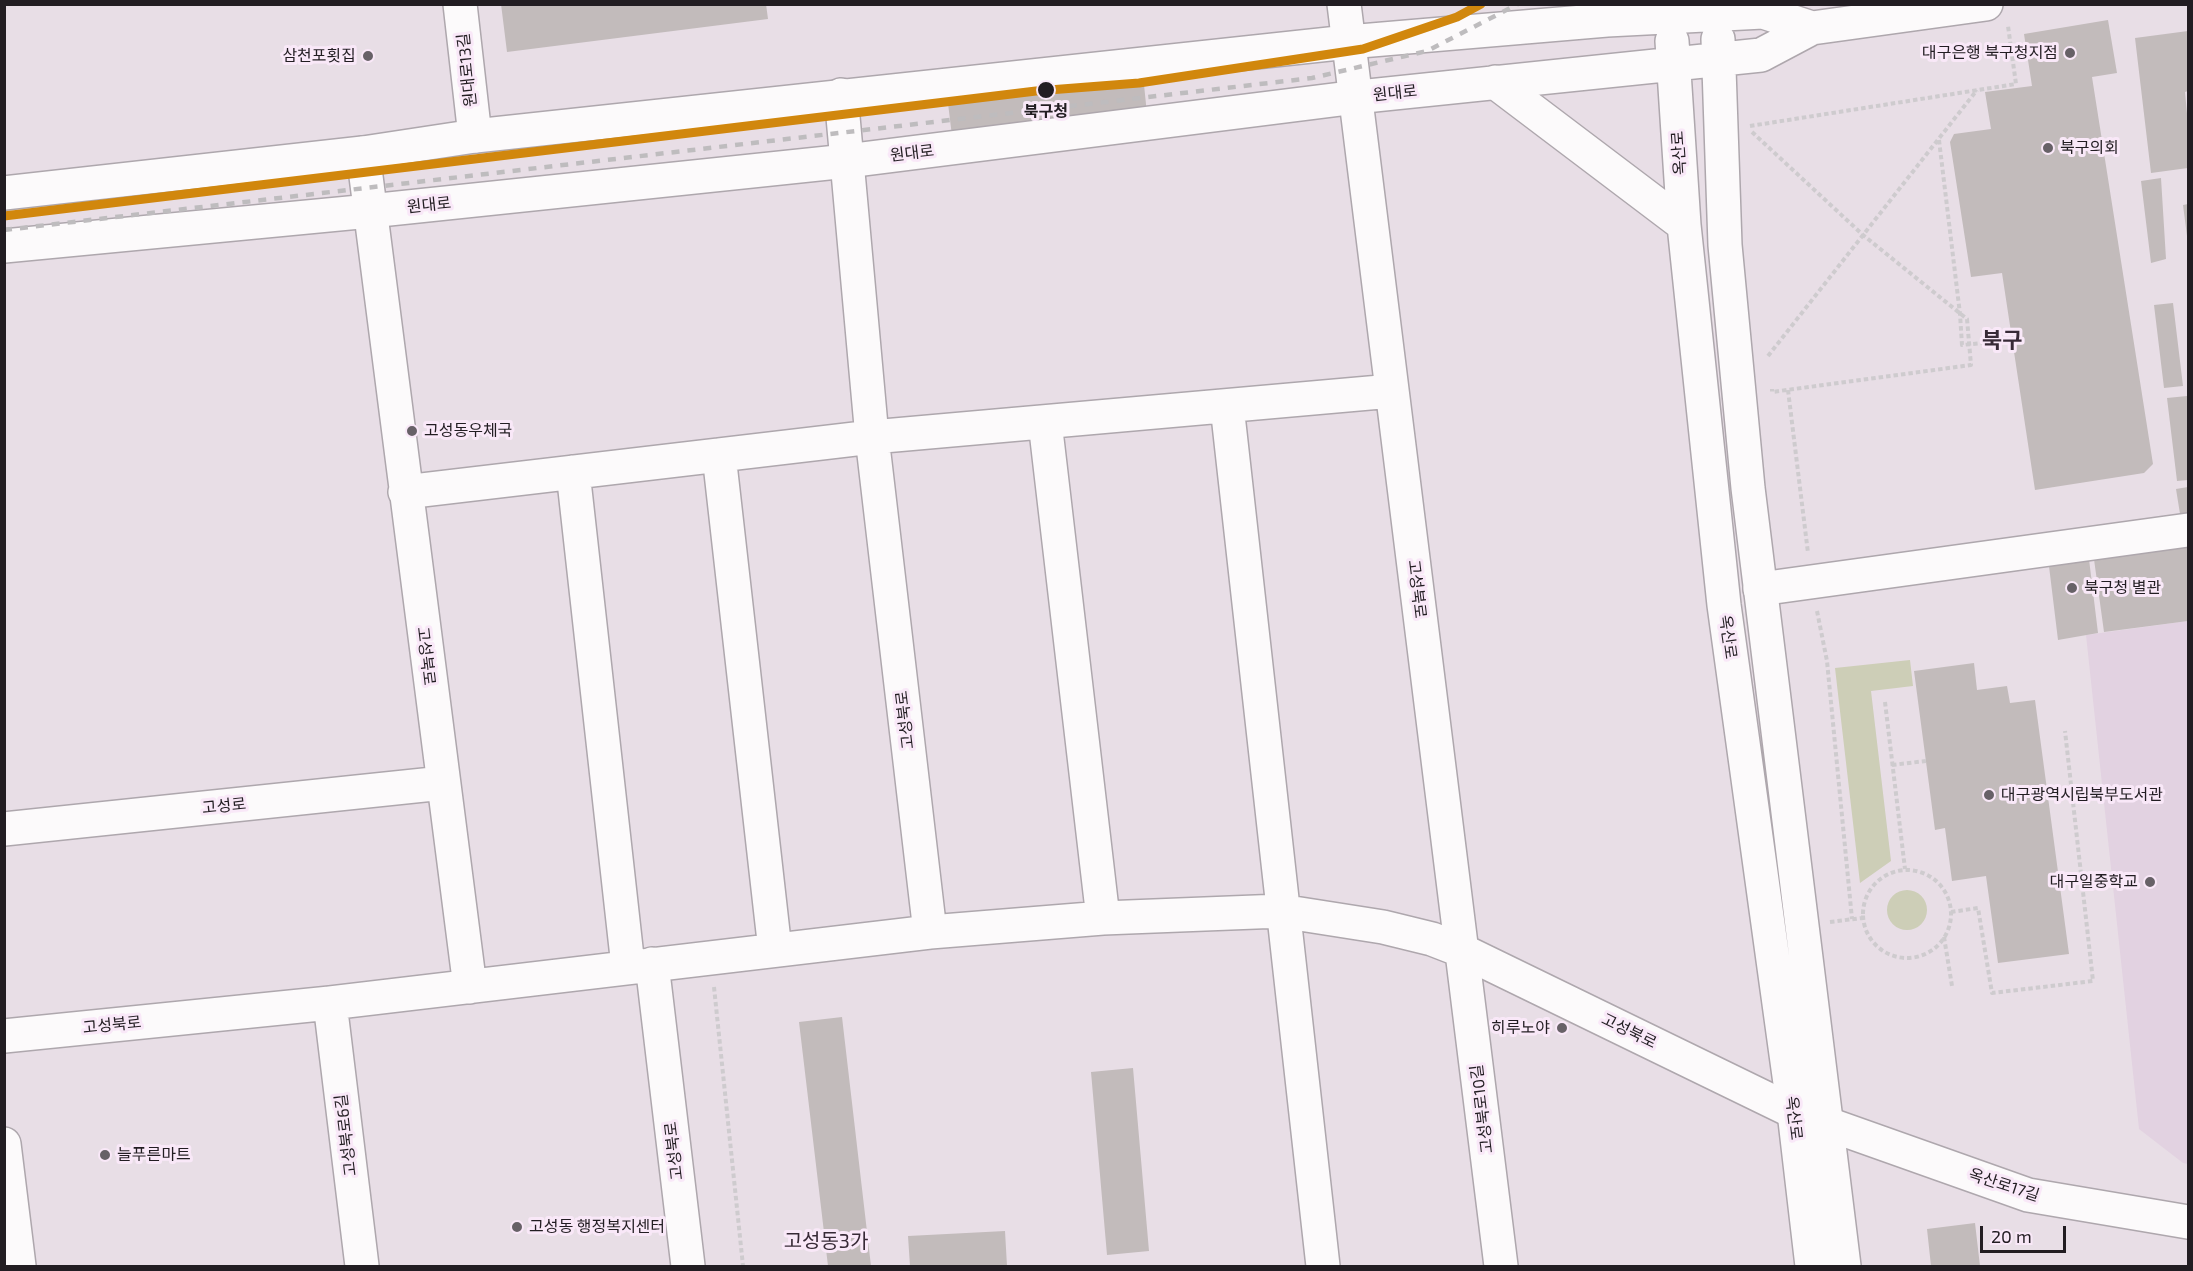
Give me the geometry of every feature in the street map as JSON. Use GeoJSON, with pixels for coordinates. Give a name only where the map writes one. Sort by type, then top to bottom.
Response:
{"type":"FeatureCollection","features":[{"type":"Feature","properties":{"kind":"street","name":"원대로13길"},"geometry":{"type":"LineString","coordinates":[[460,4],[475,136]]}},
{"type":"Feature","properties":{"kind":"street","name":"고성북로"},"geometry":{"type":"LineString","coordinates":[[1344,4],[1463,951]]}},
{"type":"Feature","properties":{"kind":"street"},"geometry":{"type":"LineString","coordinates":[[1479,31],[1528,4]]}},
{"type":"Feature","properties":{"kind":"street","name":"원대로"},"geometry":{"type":"LineString","coordinates":[[4,193],[363,153],[475,136],[1348,42],[1479,31],[1672,10],[1717,9],[1763,12],[1812,28]]}},
{"type":"Feature","properties":{"kind":"street","name":"옥산로"},"geometry":{"type":"LineString","coordinates":[[1717,9],[1725,245],[1760,590],[1844,1266]]}},
{"type":"Feature","properties":{"kind":"street","name":"원대로"},"geometry":{"type":"LineString","coordinates":[[4,246],[370,211],[847,161],[1357,97],[1761,55],[1812,28],[1896,9],[1996,10]]}},
{"type":"Feature","properties":{"kind":"street","name":"옥산로"},"geometry":{"type":"LineString","coordinates":[[1672,10],[1672,63],[1684,225],[1724,605],[1794,1112],[1812,1266]]}},
{"type":"Feature","properties":{"kind":"street"},"geometry":{"type":"LineString","coordinates":[[1494,82],[1684,225]]}},
{"type":"Feature","properties":{"kind":"street","name":"고성북로"},"geometry":{"type":"LineString","coordinates":[[841,96],[872,437],[930,932]]}},
{"type":"Feature","properties":{"kind":"street","name":"고성북로"},"geometry":{"type":"LineString","coordinates":[[363,153],[470,987]]}},
{"type":"Feature","properties":{"kind":"street"},"geometry":{"type":"LineString","coordinates":[[405,492],[872,437],[1392,391]]}},
{"type":"Feature","properties":{"kind":"street"},"geometry":{"type":"LineString","coordinates":[[1227,406],[1281,911],[1323,1266]]}},
{"type":"Feature","properties":{"kind":"street"},"geometry":{"type":"LineString","coordinates":[[1046,422],[1103,918]]}},
{"type":"Feature","properties":{"kind":"street"},"geometry":{"type":"LineString","coordinates":[[719,455],[775,950]]}},
{"type":"Feature","properties":{"kind":"street","name":"고성북로"},"geometry":{"type":"LineString","coordinates":[[573,472],[640,965],[688,1266]]}},
{"type":"Feature","properties":{"kind":"street"},"geometry":{"type":"LineString","coordinates":[[1760,590],[2188,530]]}},
{"type":"Feature","properties":{"kind":"street","name":"고성로"},"geometry":{"type":"LineString","coordinates":[[4,829],[443,783]]}},
{"type":"Feature","properties":{"kind":"street","name":"고성북로"},"geometry":{"type":"LineString","coordinates":[[4,1036],[330,1003],[930,932],[1103,918],[1281,911],[1383,927],[1432,939],[1463,951],[1794,1112],[1825,1123]]}},
{"type":"Feature","properties":{"kind":"street","name":"고성북로10길"},"geometry":{"type":"LineString","coordinates":[[1463,951],[1501,1266]]}},
{"type":"Feature","properties":{"kind":"street","name":"고성북로6길"},"geometry":{"type":"LineString","coordinates":[[330,1003],[362,1266]]}},
{"type":"Feature","properties":{"kind":"street","name":"옥산로17길"},"geometry":{"type":"LineString","coordinates":[[1825,1123],[2028,1195],[2188,1222]]}},
{"type":"Feature","properties":{"kind":"street"},"geometry":{"type":"LineString","coordinates":[[4,1144],[19,1266]]}},
{"type":"Feature","properties":{"kind":"path"},"geometry":{"type":"LineString","coordinates":[[1747,127],[2016,84],[1996,10]]}},
{"type":"Feature","properties":{"kind":"path"},"geometry":{"type":"LineString","coordinates":[[1767,346],[1768,358],[1977,90]]}},
{"type":"Feature","properties":{"kind":"path"},"geometry":{"type":"LineString","coordinates":[[1747,127],[1748,138]]}},
{"type":"Feature","properties":{"kind":"path"},"geometry":{"type":"LineString","coordinates":[[1747,127],[1863,235],[1967,319],[1970,344],[1971,365],[1772,392],[1771,381]]}},
{"type":"Feature","properties":{"kind":"path"},"geometry":{"type":"LineString","coordinates":[[1938,139],[1962,345],[2002,341]]}},
{"type":"Feature","properties":{"kind":"path"},"geometry":{"type":"LineString","coordinates":[[1788,390],[1812,582],[1827,661],[1852,919]]}},
{"type":"Feature","properties":{"kind":"path"},"geometry":{"type":"LineString","coordinates":[[1884,702],[1905,869]]}},
{"type":"Feature","properties":{"kind":"path"},"geometry":{"type":"LineString","coordinates":[[1951,912],[1978,908],[1992,993],[2092,981],[2065,731]]}},
{"type":"Feature","properties":{"kind":"path"},"geometry":{"type":"LineString","coordinates":[[1892,765],[1926,761]]}},
{"type":"Feature","properties":{"kind":"path"},"geometry":{"type":"LineString","coordinates":[[1905,869],[1920,871],[1934,878],[1944,889],[1951,912],[1948,933],[1927,954],[1913,958],[1899,958],[1885,953],[1874,944],[1866,932],[1862,918],[1863,903],[1869,890],[1885,875],[1905,869]]}},
{"type":"Feature","properties":{"kind":"path"},"geometry":{"type":"LineString","coordinates":[[1944,937],[1952,986]]}},
{"type":"Feature","properties":{"kind":"path"},"geometry":{"type":"LineString","coordinates":[[711,957],[743,1266]]}},
{"type":"Feature","properties":{"kind":"shaded area","name":"대구일중학교"},"geometry":{"type":"Polygon","coordinates":[[[2188,621],[2188,1164],[2183,1163],[2139,1129],[2086,635],[2188,621]]]}},
{"type":"Feature","properties":{"kind":"green space"},"geometry":{"type":"Polygon","coordinates":[[[1910,660],[1913,686],[1871,691],[1891,861],[1860,883],[1835,668],[1910,660]]]}},
{"type":"Feature","properties":{"kind":"green space"},"geometry":{"type":"Polygon","coordinates":[[[1907,890],[1915,891],[1921,896],[1926,902],[1926,918],[1921,924],[1915,929],[1907,930],[1899,929],[1893,924],[1888,918],[1887,910],[1888,902],[1893,896],[1899,891],[1907,890]]]}},
{"type":"Feature","properties":{"kind":"building"},"geometry":{"type":"Polygon","coordinates":[[[501,4],[766,4],[768,19],[507,52],[501,4]]]}},
{"type":"Feature","properties":{"kind":"building"},"geometry":{"type":"Polygon","coordinates":[[[2108,20],[2117,73],[2092,77],[2153,464],[2144,473],[2035,490],[2002,273],[1971,277],[1950,142],[1954,134],[1991,129],[1985,92],[2032,86],[2024,34],[2108,20]]]}},
{"type":"Feature","properties":{"kind":"building"},"geometry":{"type":"Polygon","coordinates":[[[2188,31],[2188,91],[2185,92],[2188,168],[2151,173],[2135,38],[2188,31]]]}},
{"type":"Feature","properties":{"kind":"building"},"geometry":{"type":"Polygon","coordinates":[[[1142,65],[1147,114],[952,136],[946,87],[1142,65]]]}},
{"type":"Feature","properties":{"kind":"building"},"geometry":{"type":"Polygon","coordinates":[[[2161,178],[2166,259],[2151,263],[2141,181],[2161,178]]]}},
{"type":"Feature","properties":{"kind":"building"},"geometry":{"type":"Polygon","coordinates":[[[2188,204],[2188,236],[2187,236],[2183,205],[2188,204]]]}},
{"type":"Feature","properties":{"kind":"building"},"geometry":{"type":"Polygon","coordinates":[[[2173,303],[2183,386],[2164,388],[2154,305],[2173,303]]]}},
{"type":"Feature","properties":{"kind":"building"},"geometry":{"type":"Polygon","coordinates":[[[2187,396],[2188,480],[2177,481],[2167,398],[2187,396]]]}},
{"type":"Feature","properties":{"kind":"building"},"geometry":{"type":"Polygon","coordinates":[[[2188,487],[2188,518],[2181,520],[2176,489],[2188,487]]]}},
{"type":"Feature","properties":{"kind":"building"},"geometry":{"type":"Polygon","coordinates":[[[2188,539],[2188,621],[2104,632],[2093,552],[2188,539]]]}},
{"type":"Feature","properties":{"kind":"building","name":"북구청 별관"},"geometry":{"type":"Polygon","coordinates":[[[2088,551],[2098,633],[2058,640],[2048,558],[2088,551]]]}},
{"type":"Feature","properties":{"kind":"building","name":"대구광역시립북부도서관"},"geometry":{"type":"Polygon","coordinates":[[[1974,663],[1977,690],[2007,686],[2010,703],[2035,700],[2069,954],[1998,963],[1986,876],[1952,881],[1945,828],[1935,830],[1914,671],[1974,663]]]}},
{"type":"Feature","properties":{"kind":"building"},"geometry":{"type":"Polygon","coordinates":[[[842,1017],[871,1266],[828,1266],[799,1022],[842,1017]]]}},
{"type":"Feature","properties":{"kind":"building"},"geometry":{"type":"Polygon","coordinates":[[[1133,1068],[1149,1251],[1107,1255],[1091,1072],[1133,1068]]]}},
{"type":"Feature","properties":{"kind":"building"},"geometry":{"type":"Polygon","coordinates":[[[1975,1223],[1980,1266],[1931,1266],[1927,1229],[1975,1223]]]}},
{"type":"Feature","properties":{"kind":"building"},"geometry":{"type":"Polygon","coordinates":[[[1005,1231],[1007,1266],[910,1266],[908,1236],[1005,1231]]]}},
{"type":"Feature","properties":{"kind":"railway"},"geometry":{"type":"LineString","coordinates":[[4,230],[1312,78],[1427,51],[1518,4]]}},
{"type":"Feature","properties":{"kind":"transit line"},"geometry":{"type":"LineString","coordinates":[[4,216],[1036,91],[1139,83],[1363,49],[1457,17],[1481,4]]}},
{"type":"Feature","properties":{"kind":"place","name":"대구은행 북구청지점"},"geometry":{"type":"Point","coordinates":[2070,53]}},
{"type":"Feature","properties":{"kind":"place","name":"삼천포횟집"},"geometry":{"type":"Point","coordinates":[368,56]}},
{"type":"Feature","properties":{"kind":"place","name":"북구청"},"geometry":{"type":"Point","coordinates":[1046,90]}},
{"type":"Feature","properties":{"kind":"place","name":"북구의회"},"geometry":{"type":"Point","coordinates":[2048,148]}},
{"type":"Feature","properties":{"kind":"place","name":"고성동우체국"},"geometry":{"type":"Point","coordinates":[412,431]}},
{"type":"Feature","properties":{"kind":"place","name":"북구청 별관"},"geometry":{"type":"Point","coordinates":[2072,588]}},
{"type":"Feature","properties":{"kind":"place","name":"대구광역시립북부도서관"},"geometry":{"type":"Point","coordinates":[1989,795]}},
{"type":"Feature","properties":{"kind":"place","name":"대구일중학교"},"geometry":{"type":"Point","coordinates":[2150,882]}},
{"type":"Feature","properties":{"kind":"place","name":"히루노야"},"geometry":{"type":"Point","coordinates":[1562,1028]}},
{"type":"Feature","properties":{"kind":"place","name":"늘푸른마트"},"geometry":{"type":"Point","coordinates":[105,1155]}},
{"type":"Feature","properties":{"kind":"place","name":"고성동 행정복지센터"},"geometry":{"type":"Point","coordinates":[517,1227]}},
{"type":"Feature","properties":{"kind":"district","name":"북구"},"geometry":{"type":"Point","coordinates":[2002,341]}},
{"type":"Feature","properties":{"kind":"district","name":"고성동3가"},"geometry":{"type":"Point","coordinates":[826,1241]}}]}
